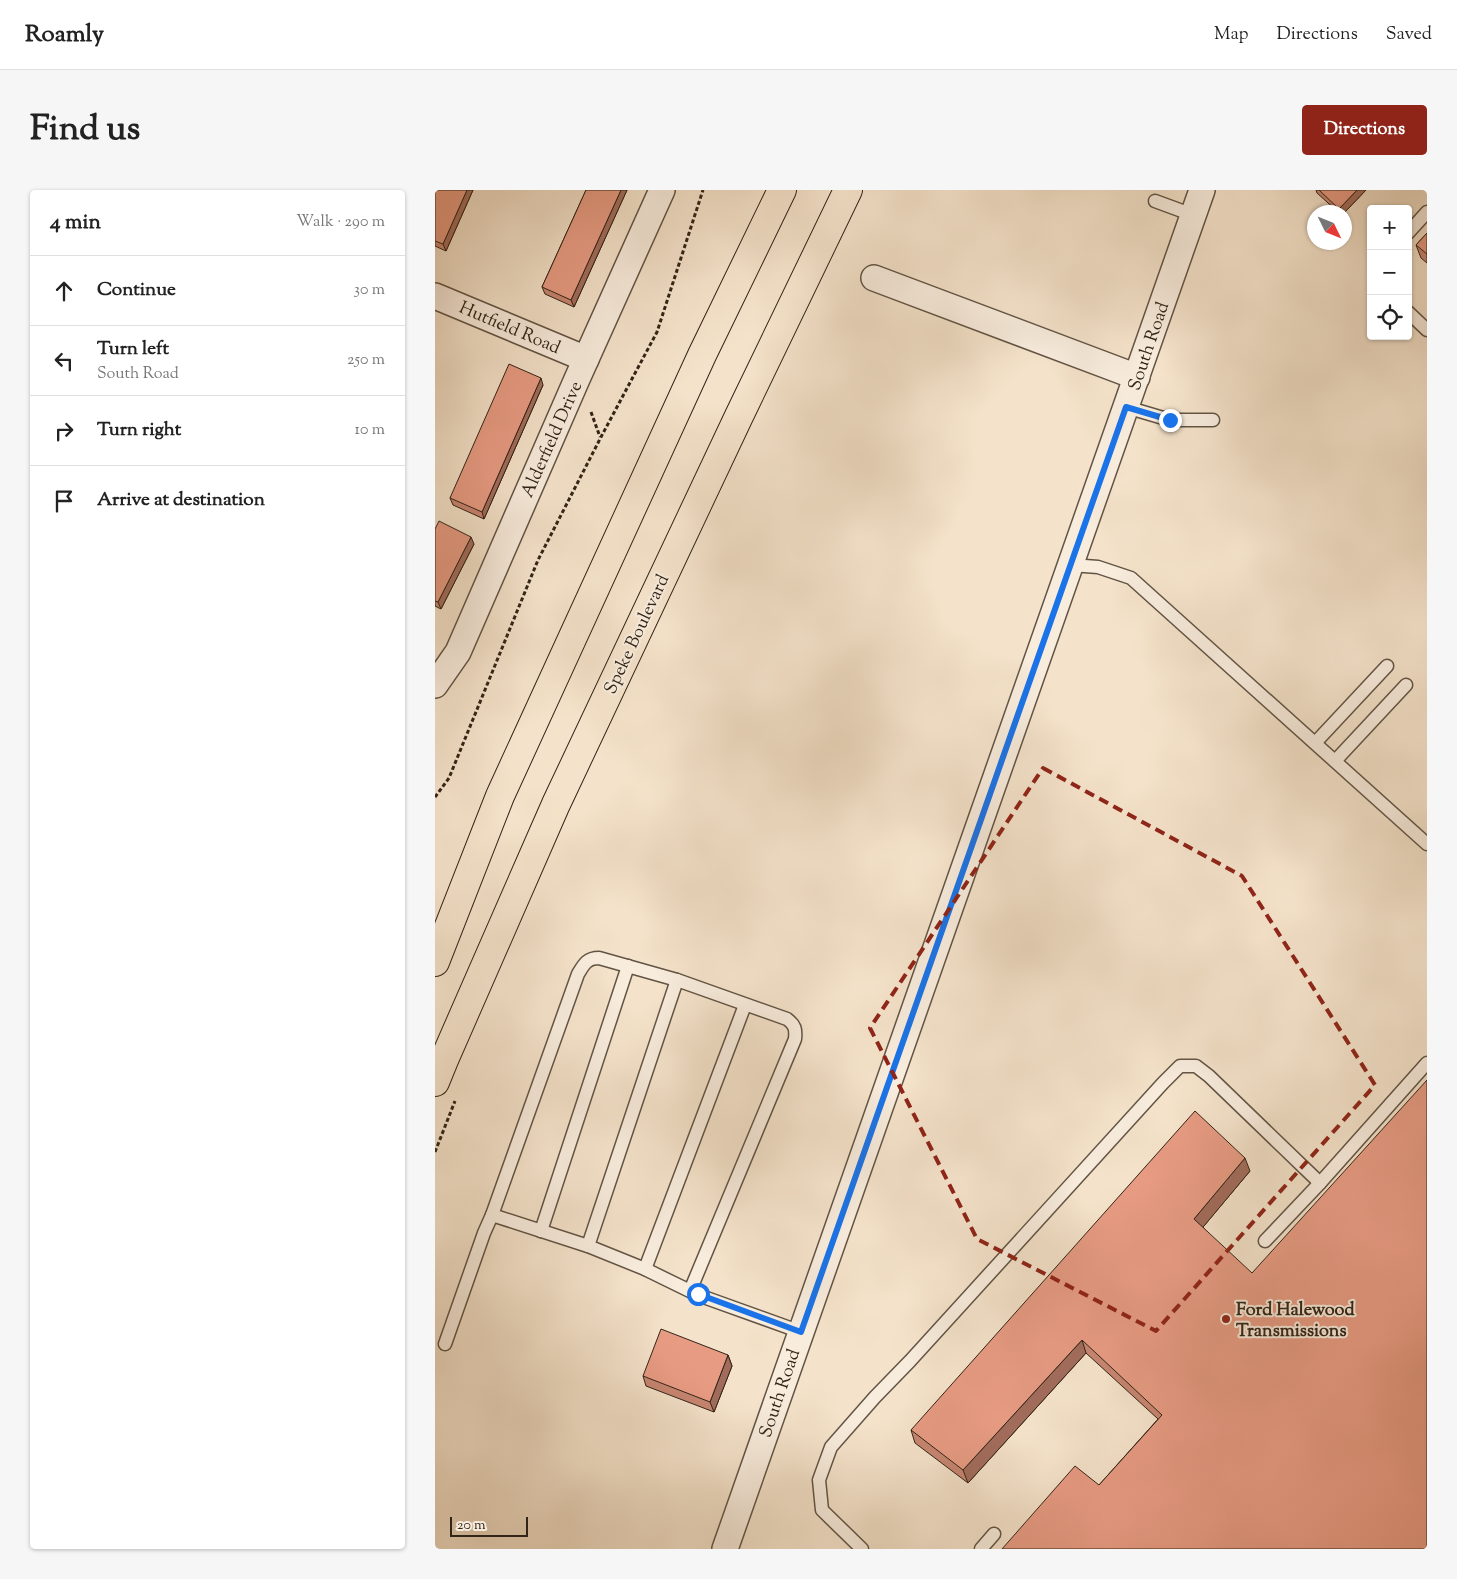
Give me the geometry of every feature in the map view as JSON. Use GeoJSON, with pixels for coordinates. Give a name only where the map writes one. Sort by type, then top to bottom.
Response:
{"type":"FeatureCollection","features":[{"type":"Feature","properties":{"kind":"highway"},"geometry":{"type":"LineString","coordinates":[[435,962],[500,796],[701,355],[782,190]]}},
{"type":"Feature","properties":{"kind":"highway","name":"Speke Boulevard"},"geometry":{"type":"LineString","coordinates":[[435,1082],[560,795],[848,190]]}},
{"type":"Feature","properties":{"kind":"street","name":"Alderfield Drive"},"geometry":{"type":"LineString","coordinates":[[435,685],[458,652],[662,190]]}},
{"type":"Feature","properties":{"kind":"street","name":"South Road"},"geometry":{"type":"LineString","coordinates":[[725,1549],[1202,190]]}},
{"type":"Feature","properties":{"kind":"street"},"geometry":{"type":"LineString","coordinates":[[874,278],[1137,377]]}},
{"type":"Feature","properties":{"kind":"street","name":"Hutfield Road"},"geometry":{"type":"LineString","coordinates":[[435,296],[586,359]]}},
{"type":"Feature","properties":{"kind":"lane"},"geometry":{"type":"LineString","coordinates":[[1155,201],[1193,215]]}},
{"type":"Feature","properties":{"kind":"lane"},"geometry":{"type":"LineString","coordinates":[[1412,228],[1427,212]]}},
{"type":"Feature","properties":{"kind":"lane"},"geometry":{"type":"LineString","coordinates":[[1412,316],[1427,330]]}},
{"type":"Feature","properties":{"kind":"lane"},"geometry":{"type":"LineString","coordinates":[[1126,407],[1170,420],[1213,420]]}},
{"type":"Feature","properties":{"kind":"lane"},"geometry":{"type":"LineString","coordinates":[[1071,565],[1098,567],[1131,578],[1427,844]]}},
{"type":"Feature","properties":{"kind":"lane"},"geometry":{"type":"LineString","coordinates":[[1315,743],[1387,666]]}},
{"type":"Feature","properties":{"kind":"lane"},"geometry":{"type":"LineString","coordinates":[[1335,761],[1406,685]]}},
{"type":"Feature","properties":{"kind":"lane"},"geometry":{"type":"LineString","coordinates":[[445,1344],[578,974],[585,962],[592,958],[599,958],[677,980],[787,1019],[794,1024],[796,1031],[795,1039],[690,1291]]}},
{"type":"Feature","properties":{"kind":"lane"},"geometry":{"type":"LineString","coordinates":[[541,1231],[628,966]]}},
{"type":"Feature","properties":{"kind":"lane"},"geometry":{"type":"LineString","coordinates":[[588,1246],[677,980]]}},
{"type":"Feature","properties":{"kind":"lane"},"geometry":{"type":"LineString","coordinates":[[645,1270],[745,1005]]}},
{"type":"Feature","properties":{"kind":"lane"},"geometry":{"type":"LineString","coordinates":[[1265,1241],[1320,1183],[1427,1063]]}},
{"type":"Feature","properties":{"kind":"lane"},"geometry":{"type":"LineString","coordinates":[[861,1549],[822,1510],[819,1480],[831,1447],[1180,1066],[1196,1066],[1209,1076],[1320,1183]]}},
{"type":"Feature","properties":{"kind":"lane"},"geometry":{"type":"LineString","coordinates":[[492,1216],[588,1246],[690,1291],[801,1332]]}},
{"type":"Feature","properties":{"kind":"lane"},"geometry":{"type":"LineString","coordinates":[[981,1549],[994,1534]]}},
{"type":"Feature","properties":{"kind":"path"},"geometry":{"type":"LineString","coordinates":[[435,796],[449,778],[538,560],[657,332],[703,190]]}},
{"type":"Feature","properties":{"kind":"highlighted area"},"geometry":{"type":"Polygon","coordinates":[[[1043,768],[1242,876],[1375,1085],[1156,1331],[977,1239],[870,1028],[1043,768]]]}},
{"type":"Feature","properties":{"kind":"building"},"geometry":{"type":"Polygon","coordinates":[[[435,190],[467,190],[443,244],[435,241],[435,190]]]}},
{"type":"Feature","properties":{"kind":"building"},"geometry":{"type":"Polygon","coordinates":[[[586,190],[621,190],[571,300],[542,287],[586,190]]]}},
{"type":"Feature","properties":{"kind":"building"},"geometry":{"type":"Polygon","coordinates":[[[1319,190],[1357,190],[1343,205],[1335,205],[1319,190]]]}},
{"type":"Feature","properties":{"kind":"building"},"geometry":{"type":"Polygon","coordinates":[[[1427,233],[1427,254],[1416,245],[1427,233]]]}},
{"type":"Feature","properties":{"kind":"building"},"geometry":{"type":"Polygon","coordinates":[[[509,364],[541,378],[482,512],[450,498],[509,364]]]}},
{"type":"Feature","properties":{"kind":"building"},"geometry":{"type":"Polygon","coordinates":[[[439,521],[471,537],[438,602],[435,601],[435,529],[439,521]]]}},
{"type":"Feature","properties":{"kind":"building","name":"Ford Halewood Transmissions"},"geometry":{"type":"Polygon","coordinates":[[[1427,1080],[1427,1549],[1002,1549],[1075,1466],[1099,1485],[1162,1415],[1082,1340],[963,1470],[911,1430],[1195,1111],[1245,1158],[1194,1219],[1252,1273],[1427,1080]]]}},
{"type":"Feature","properties":{"kind":"building"},"geometry":{"type":"Polygon","coordinates":[[[661,1329],[728,1355],[710,1402],[643,1376],[661,1329]]]}},
{"type":"Feature","properties":{"kind":"place","name":"Ford Halewood Transmissions"},"geometry":{"type":"Point","coordinates":[1226,1319]}},
{"type":"Feature","properties":{"kind":"route"},"geometry":{"type":"LineString","coordinates":[[698,1294],[801,1332],[1126,407],[1170,420]]}}]}
